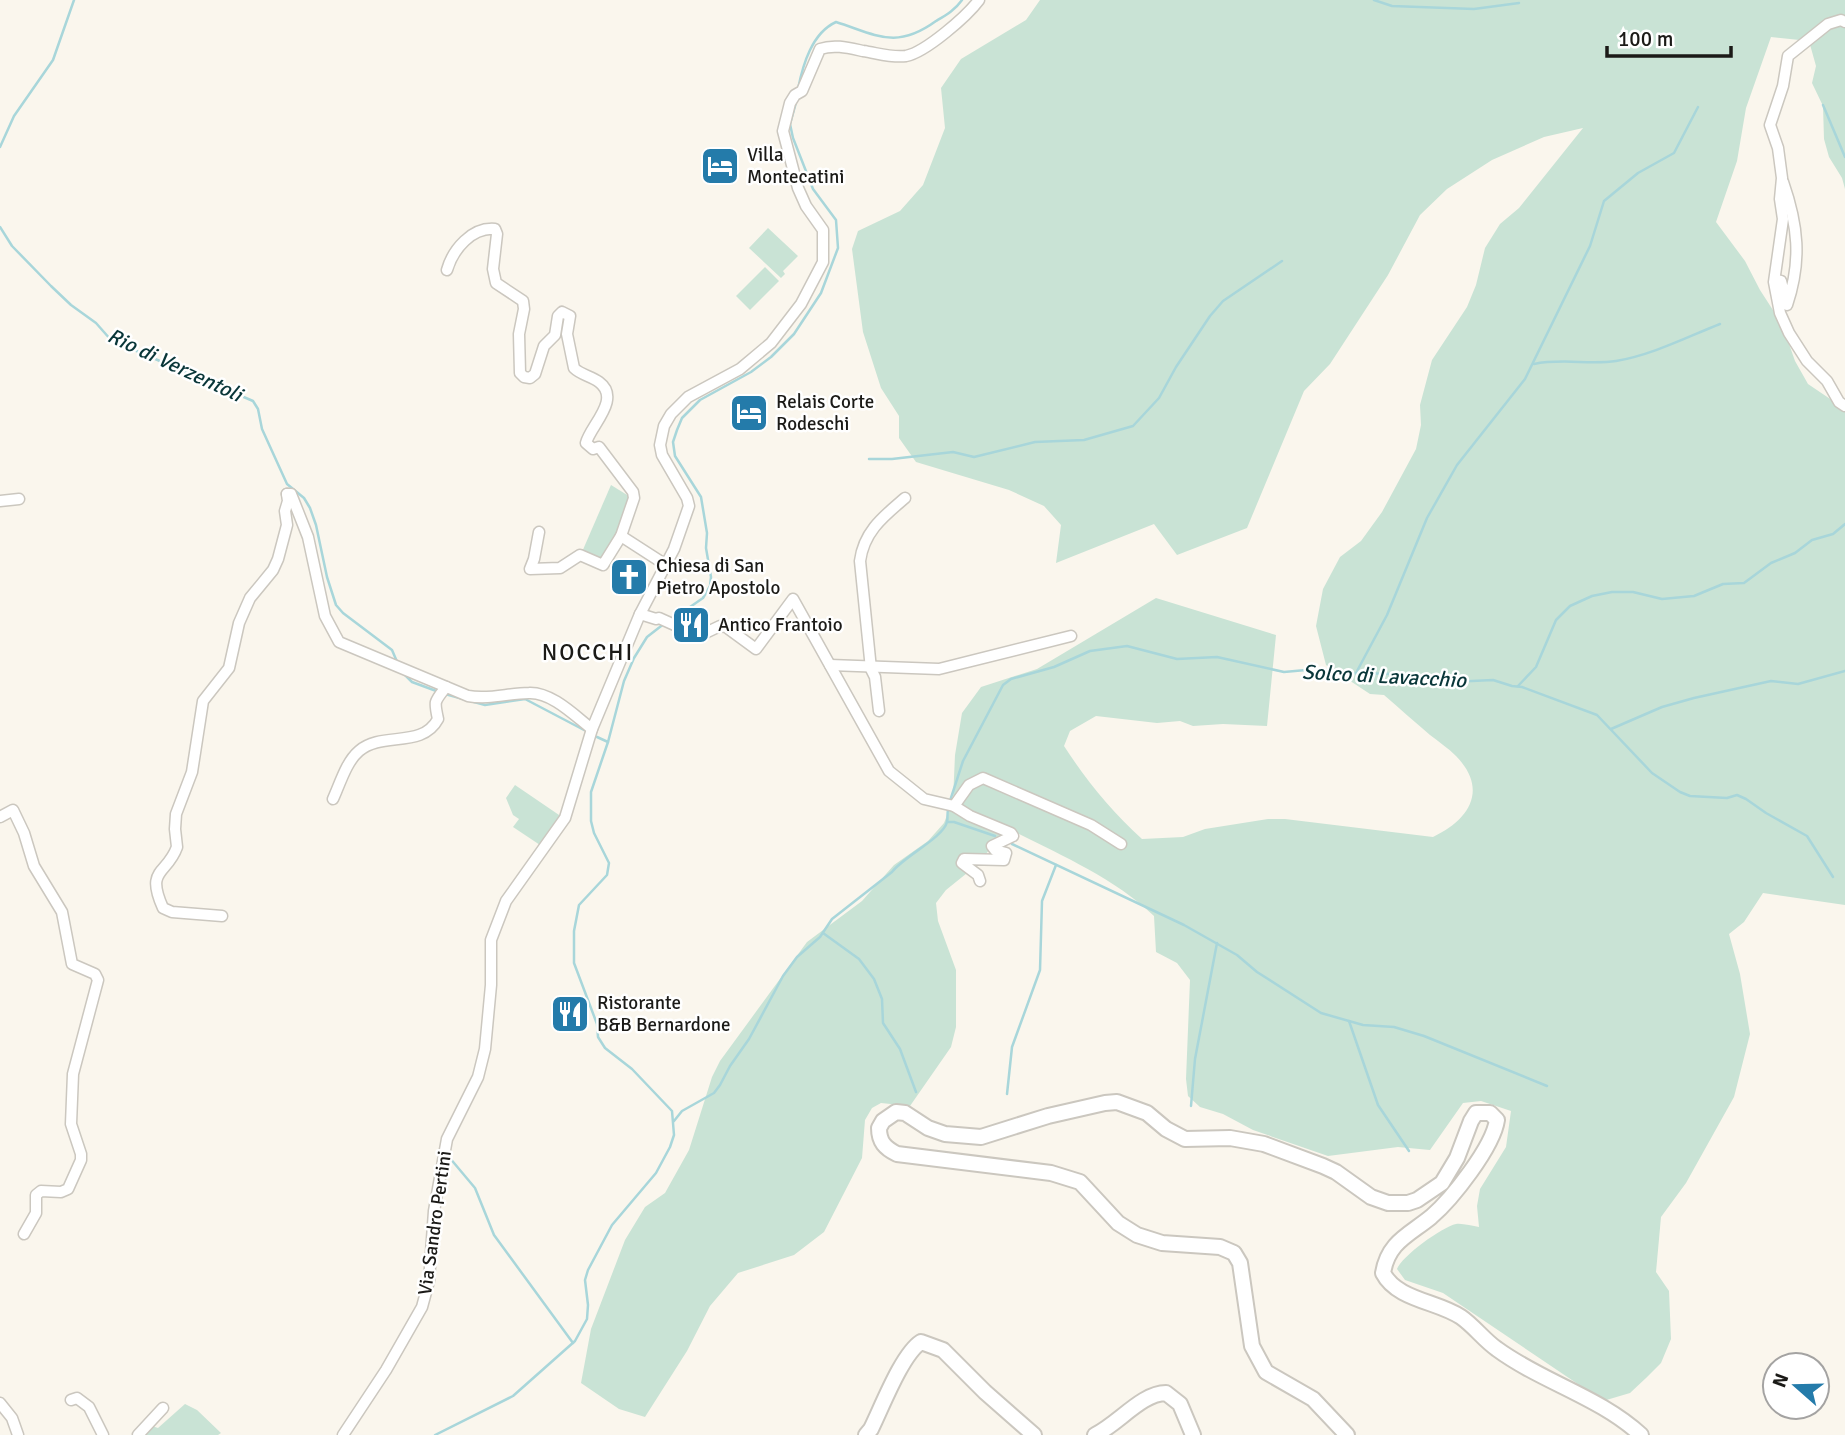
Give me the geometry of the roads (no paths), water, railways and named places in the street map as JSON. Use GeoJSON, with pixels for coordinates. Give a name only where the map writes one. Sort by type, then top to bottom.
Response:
{"type":"FeatureCollection","features":[{"type":"Feature","properties":{"kind":"main road"},"geometry":{"type":"LineString","coordinates":[[1347,1435],[1313,1399],[1266,1372],[1252,1346],[1240,1263],[1234,1252],[1220,1247],[1162,1243],[1137,1235],[1118,1223],[1080,1182],[1051,1173],[897,1154],[885,1148],[881,1140],[879,1128],[883,1121],[896,1112],[905,1113],[933,1130],[962,1137],[981,1137],[1048,1116],[1117,1102],[1147,1113],[1166,1129],[1185,1139],[1230,1138],[1264,1144],[1336,1172],[1381,1201],[1408,1203],[1430,1193],[1446,1179],[1471,1121],[1476,1114],[1490,1113],[1497,1120],[1495,1132],[1485,1149],[1446,1202],[1392,1247],[1383,1273],[1389,1285],[1461,1317],[1496,1349],[1590,1400],[1641,1435]]}},
{"type":"Feature","properties":{"kind":"main road"},"geometry":{"type":"LineString","coordinates":[[866,1435],[905,1360],[914,1346],[921,1342],[943,1350],[1034,1435]]}},
{"type":"Feature","properties":{"kind":"main road"},"geometry":{"type":"LineString","coordinates":[[1095,1435],[1107,1430],[1157,1393],[1166,1393],[1176,1398],[1194,1435]]}},
{"type":"Feature","properties":{"kind":"street","name":"Via Sandro Pertini"},"geometry":{"type":"LineString","coordinates":[[343,1435],[386,1370],[422,1307],[429,1281],[434,1211],[447,1139],[478,1077],[485,1049],[491,985],[491,940],[506,901],[515,886],[565,818],[592,729],[640,614],[674,549],[689,506],[662,455],[660,445],[664,426],[671,414],[688,397],[740,369],[771,343],[802,304],[823,262],[823,230],[806,206],[798,188],[783,131],[796,96],[820,49],[844,47],[907,56],[950,29],[979,0]]}},
{"type":"Feature","properties":{"kind":"street"},"geometry":{"type":"LineString","coordinates":[[1776,280],[1781,281],[1787,304],[1798,247],[1792,207],[1782,178],[1778,148],[1770,125],[1783,86],[1788,56],[1828,24],[1841,20],[1845,22]]}},
{"type":"Feature","properties":{"kind":"street"},"geometry":{"type":"LineString","coordinates":[[1782,178],[1780,200],[1783,219],[1776,280],[1780,313],[1807,361],[1827,381],[1839,402],[1845,406]]}},
{"type":"Feature","properties":{"kind":"street"},"geometry":{"type":"LineString","coordinates":[[447,270],[457,247],[472,235],[495,229],[497,233],[493,269],[496,283],[523,302],[520,373],[530,378],[535,374],[544,346],[555,335],[560,313],[567,313],[570,316],[567,334],[574,368],[598,381],[607,394],[606,405],[586,443],[593,449],[599,447],[633,492],[634,498],[621,536],[603,565],[580,555],[560,568],[530,569],[540,532]]}},
{"type":"Feature","properties":{"kind":"street"},"geometry":{"type":"LineString","coordinates":[[222,916],[172,912],[163,908],[156,886],[161,868],[177,847],[176,814],[192,772],[203,701],[229,668],[239,623],[250,598],[273,570],[278,559],[287,525],[287,494],[291,494],[299,511],[308,537],[325,616],[339,642],[446,687],[484,699],[532,692],[545,696],[592,729]]}},
{"type":"Feature","properties":{"kind":"street"},"geometry":{"type":"LineString","coordinates":[[879,711],[875,677],[871,668],[860,561],[862,546],[878,521],[905,498]]}},
{"type":"Feature","properties":{"kind":"street"},"geometry":{"type":"LineString","coordinates":[[0,501],[19,499]]}},
{"type":"Feature","properties":{"kind":"street"},"geometry":{"type":"LineString","coordinates":[[621,536],[666,565]]}},
{"type":"Feature","properties":{"kind":"street"},"geometry":{"type":"LineString","coordinates":[[640,614],[659,618],[699,636],[720,626],[726,627],[756,649],[793,599],[889,771],[924,799],[954,806],[970,816],[1012,833],[1013,836],[992,846],[995,850],[1006,853],[1003,861],[964,859],[962,863],[978,875],[980,881]]}},
{"type":"Feature","properties":{"kind":"street"},"geometry":{"type":"LineString","coordinates":[[830,665],[939,670],[1071,636]]}},
{"type":"Feature","properties":{"kind":"street"},"geometry":{"type":"LineString","coordinates":[[333,799],[356,753],[364,747],[404,739],[428,732],[434,727],[438,719],[434,707],[436,700],[446,687]]}},
{"type":"Feature","properties":{"kind":"street"},"geometry":{"type":"LineString","coordinates":[[954,806],[969,785],[983,778],[1091,825],[1121,844]]}},
{"type":"Feature","properties":{"kind":"street"},"geometry":{"type":"LineString","coordinates":[[0,817],[13,810],[24,833],[34,866],[62,912],[72,964],[95,974],[98,980],[73,1074],[71,1124],[81,1160],[68,1189],[61,1192],[41,1191],[36,1195],[36,1213],[24,1234]]}},
{"type":"Feature","properties":{"kind":"street"},"geometry":{"type":"LineString","coordinates":[[71,1400],[77,1398],[86,1403],[103,1435]]}},
{"type":"Feature","properties":{"kind":"street"},"geometry":{"type":"LineString","coordinates":[[0,1403],[12,1418],[18,1435]]}},
{"type":"Feature","properties":{"kind":"street"},"geometry":{"type":"LineString","coordinates":[[138,1435],[163,1408]]}},
{"type":"Feature","properties":{"kind":"waterway","name":"Rio di Verzentoli"},"geometry":{"type":"LineString","coordinates":[[0,147],[14,116],[53,60],[74,0]]}},
{"type":"Feature","properties":{"kind":"waterway"},"geometry":{"type":"LineString","coordinates":[[798,89],[806,60],[815,41],[836,22],[875,35],[898,37],[922,30],[950,12],[962,0]]}},
{"type":"Feature","properties":{"kind":"waterway"},"geometry":{"type":"LineString","coordinates":[[1374,0],[1392,6],[1474,9],[1519,3]]}},
{"type":"Feature","properties":{"kind":"waterway"},"geometry":{"type":"LineString","coordinates":[[690,607],[703,598],[710,586],[711,577],[701,497],[675,456],[673,442],[677,430],[682,418],[700,400],[751,372],[794,334],[821,293],[838,248],[836,220],[813,189],[793,138],[790,124],[797,99]]}},
{"type":"Feature","properties":{"kind":"waterway"},"geometry":{"type":"LineString","coordinates":[[1823,105],[1845,157]]}},
{"type":"Feature","properties":{"kind":"waterway"},"geometry":{"type":"LineString","coordinates":[[1356,673],[1387,615],[1427,518],[1457,465],[1525,379],[1590,246],[1604,201],[1638,173],[1674,153],[1698,107]]}},
{"type":"Feature","properties":{"kind":"waterway","name":"Rio di Verzentoli"},"geometry":{"type":"LineString","coordinates":[[0,227],[12,246],[51,286],[96,323],[111,340],[253,401],[258,409],[262,429],[287,484],[304,498],[310,508],[336,605],[392,650],[398,664]]}},
{"type":"Feature","properties":{"kind":"waterway"},"geometry":{"type":"LineString","coordinates":[[869,459],[953,452],[974,457],[1035,442],[1084,440],[1133,426],[1159,398],[1176,367],[1223,301],[1282,261]]}},
{"type":"Feature","properties":{"kind":"waterway"},"geometry":{"type":"LineString","coordinates":[[1534,364],[1616,361],[1656,350],[1720,324]]}},
{"type":"Feature","properties":{"kind":"waterway"},"geometry":{"type":"LineString","coordinates":[[1518,686],[1536,667],[1556,620],[1570,606],[1592,596],[1612,592],[1633,592],[1662,599],[1694,596],[1723,584],[1744,583],[1771,563],[1795,553],[1812,540],[1833,534],[1845,524]]}},
{"type":"Feature","properties":{"kind":"waterway"},"geometry":{"type":"LineString","coordinates":[[435,1435],[513,1396],[575,1341],[587,1319],[585,1280],[588,1270],[612,1225],[656,1173],[674,1135],[672,1111],[632,1069],[605,1048],[598,1037],[597,1024],[574,963],[574,931],[579,905],[607,875],[609,863],[594,833],[591,821],[591,792],[624,681],[634,658],[647,637],[665,623]]}},
{"type":"Feature","properties":{"kind":"waterway","name":"Solco di Lavacchio"},"geometry":{"type":"LineString","coordinates":[[950,801],[963,761],[1003,685],[1011,679],[1054,667],[1090,651],[1127,646],[1177,659],[1217,657],[1284,672],[1317,669],[1396,674],[1451,682],[1493,680],[1522,687],[1597,715],[1652,773],[1680,792],[1690,796],[1727,798],[1737,795],[1807,836],[1833,877]]}},
{"type":"Feature","properties":{"kind":"waterway"},"geometry":{"type":"LineString","coordinates":[[1611,729],[1662,707],[1694,698],[1771,681],[1798,684],[1845,671]]}},
{"type":"Feature","properties":{"kind":"waterway","name":"Rio di Verzentoli"},"geometry":{"type":"LineString","coordinates":[[403,673],[412,682],[439,692]]}},
{"type":"Feature","properties":{"kind":"waterway","name":"Rio di Verzentoli"},"geometry":{"type":"LineString","coordinates":[[445,694],[485,705],[525,699],[584,730]]}},
{"type":"Feature","properties":{"kind":"waterway","name":"Rio di Verzentoli"},"geometry":{"type":"LineString","coordinates":[[597,737],[608,742]]}},
{"type":"Feature","properties":{"kind":"waterway","name":"Solco di Lavacchio"},"geometry":{"type":"LineString","coordinates":[[674,1121],[682,1111],[714,1093],[797,957],[820,937],[832,919],[931,841],[944,828],[948,810]]}},
{"type":"Feature","properties":{"kind":"waterway"},"geometry":{"type":"LineString","coordinates":[[947,822],[995,836]]}},
{"type":"Feature","properties":{"kind":"waterway"},"geometry":{"type":"LineString","coordinates":[[1012,844],[1184,925],[1237,955],[1257,972],[1321,1013],[1363,1025],[1394,1027],[1424,1036],[1547,1086]]}},
{"type":"Feature","properties":{"kind":"waterway"},"geometry":{"type":"LineString","coordinates":[[1007,1094],[1012,1047],[1040,970],[1042,901],[1056,865]]}},
{"type":"Feature","properties":{"kind":"waterway"},"geometry":{"type":"LineString","coordinates":[[823,933],[859,959],[874,979],[882,999],[883,1023],[900,1049],[916,1092]]}},
{"type":"Feature","properties":{"kind":"waterway"},"geometry":{"type":"LineString","coordinates":[[1191,1106],[1195,1059],[1217,943]]}},
{"type":"Feature","properties":{"kind":"waterway"},"geometry":{"type":"LineString","coordinates":[[1349,1021],[1378,1105],[1409,1151]]}},
{"type":"Feature","properties":{"kind":"waterway"},"geometry":{"type":"LineString","coordinates":[[449,1157],[475,1188],[494,1235],[573,1343]]}},
{"type":"Feature","properties":{"kind":"place","name":"Villa Montecatini"},"geometry":{"type":"Point","coordinates":[720,166]}},
{"type":"Feature","properties":{"kind":"place","name":"Relais Corte Rodeschi"},"geometry":{"type":"Point","coordinates":[749,413]}},
{"type":"Feature","properties":{"kind":"place","name":"Chiesa di San Pietro Apostolo"},"geometry":{"type":"Point","coordinates":[629,577]}},
{"type":"Feature","properties":{"kind":"place","name":"Antico Frantoio"},"geometry":{"type":"Point","coordinates":[691,625]}},
{"type":"Feature","properties":{"kind":"place","name":"Ristorante B&B Bernardone"},"geometry":{"type":"Point","coordinates":[570,1014]}},
{"type":"Feature","properties":{"kind":"district","name":"NOCCHI"},"geometry":{"type":"Point","coordinates":[588,652]}}]}
